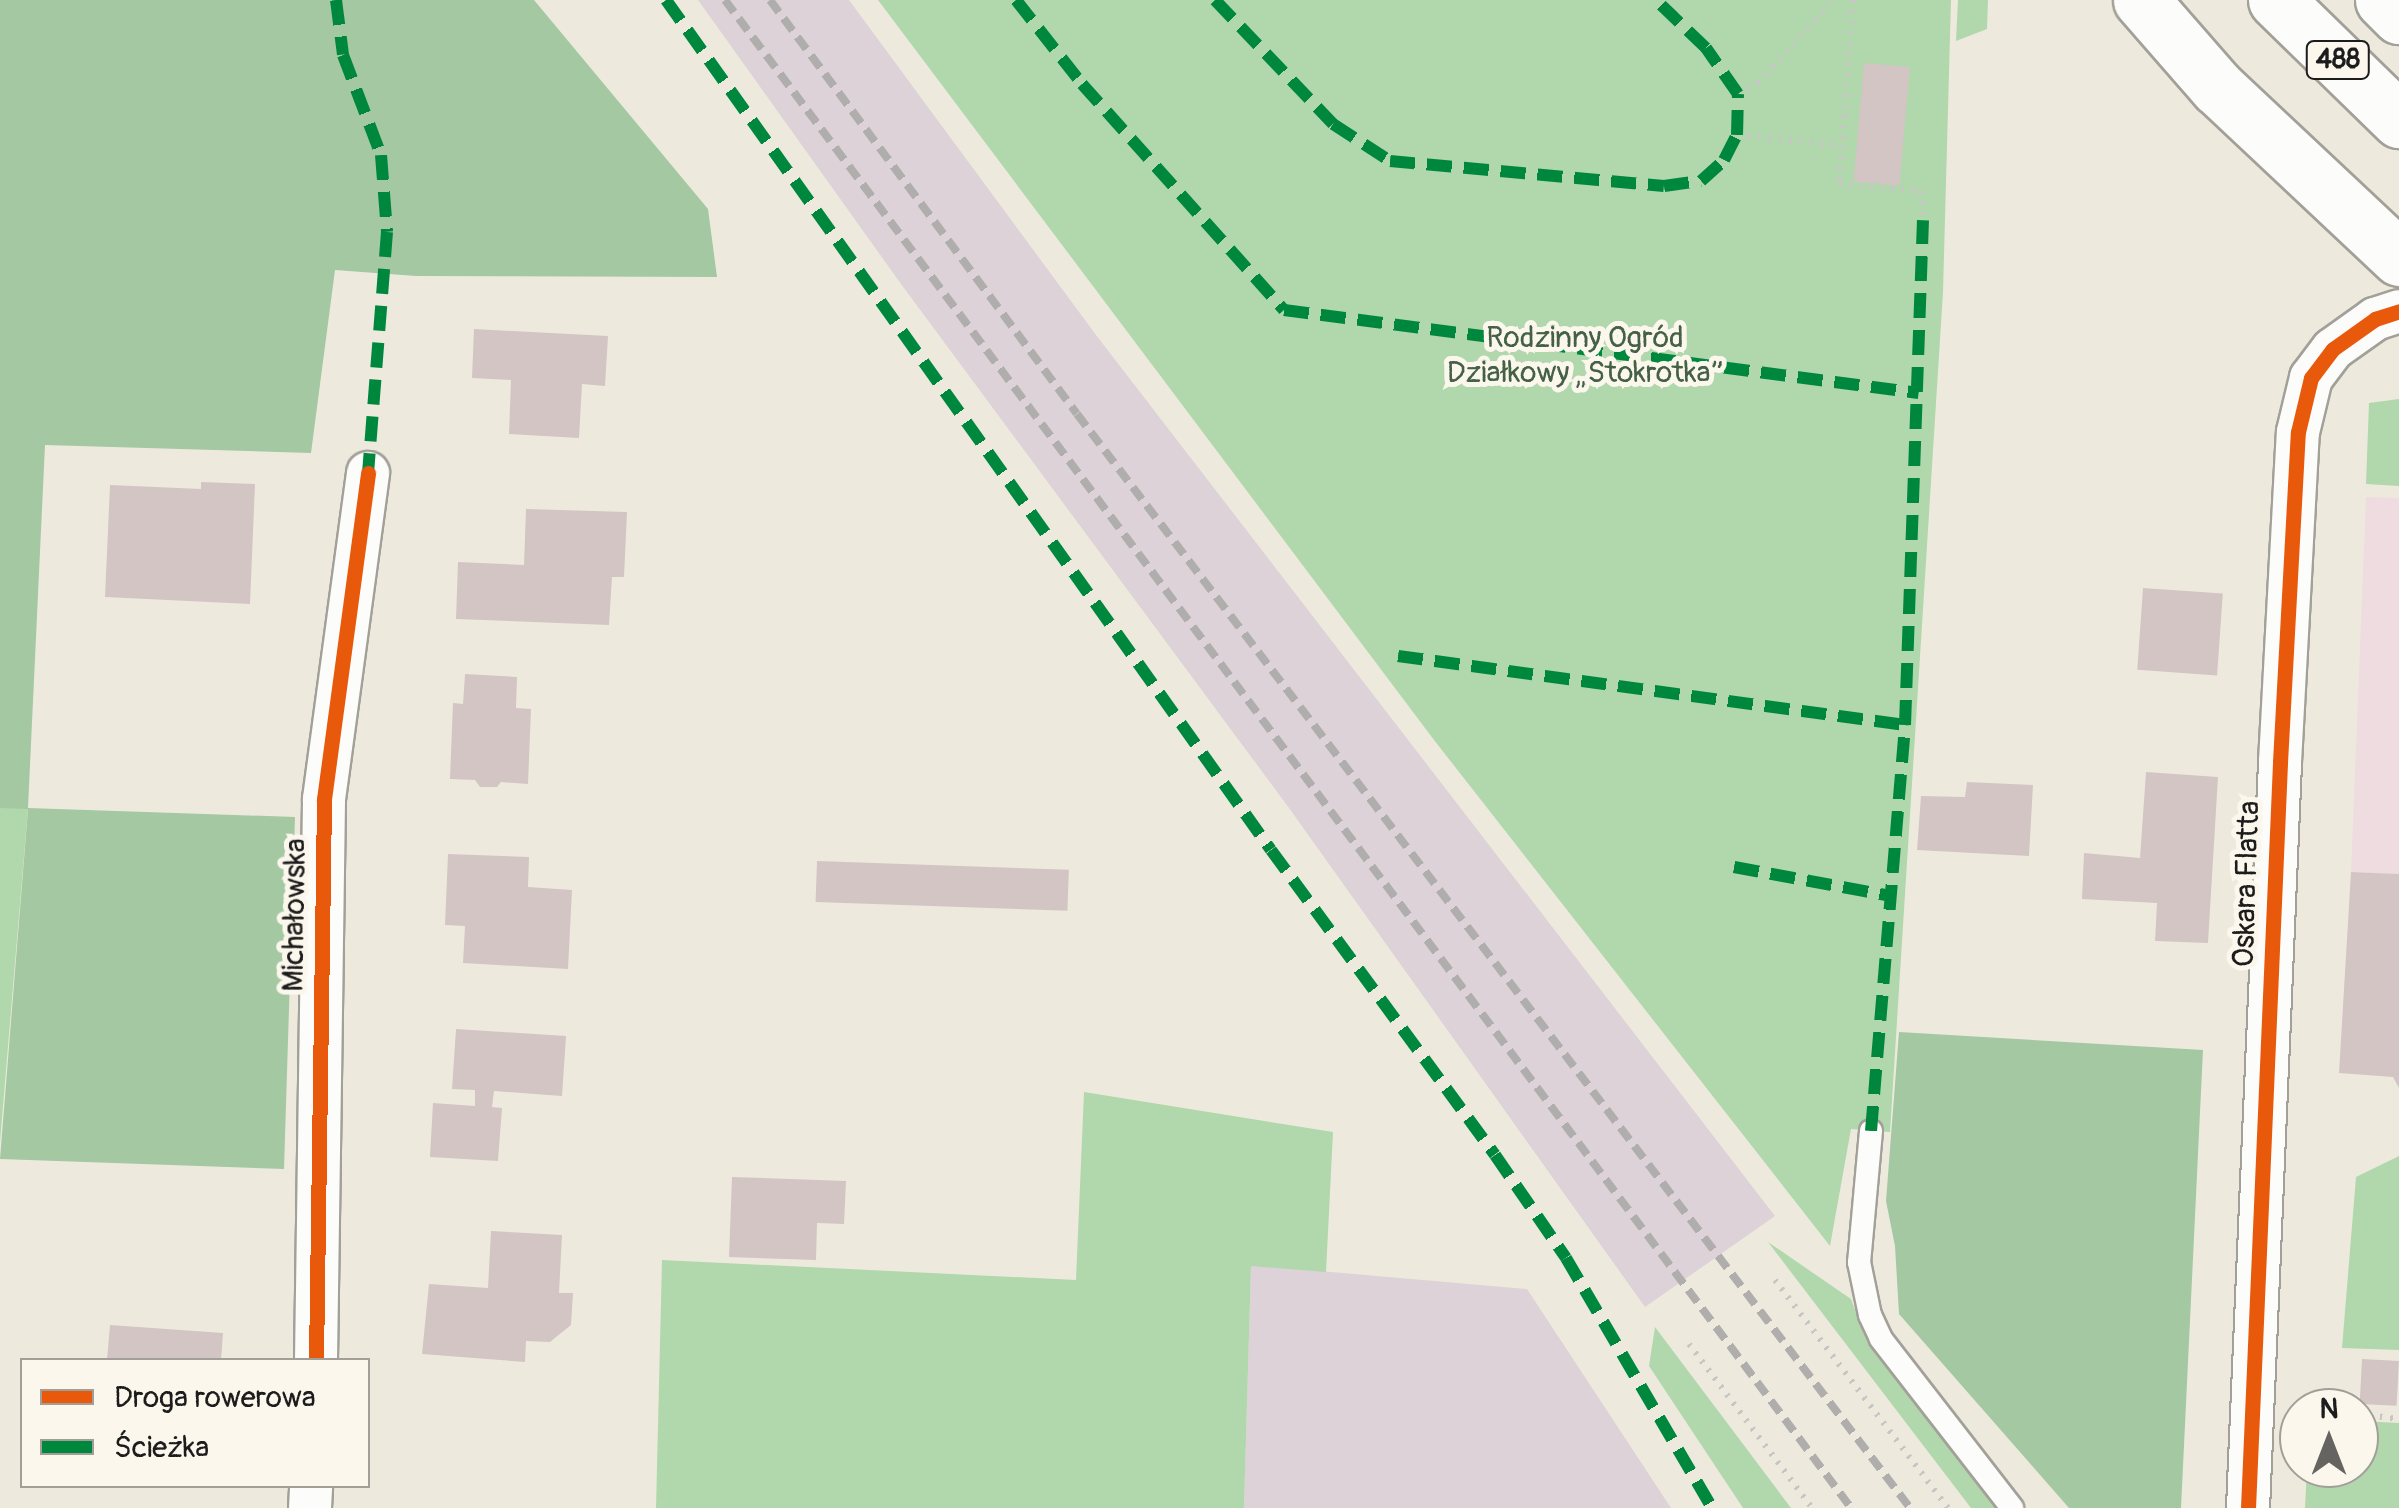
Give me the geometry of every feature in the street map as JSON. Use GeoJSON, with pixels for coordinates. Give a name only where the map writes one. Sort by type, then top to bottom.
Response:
{"type":"FeatureCollection","features":[{"type":"Feature","properties":{"kind":"main road"},"geometry":{"type":"LineString","coordinates":[[2141,0],[2217,87],[2399,258]]}},
{"type":"Feature","properties":{"kind":"main road","name":"488"},"geometry":{"type":"LineString","coordinates":[[2276,0],[2399,120]]}},
{"type":"Feature","properties":{"kind":"main road","name":"488"},"geometry":{"type":"LineString","coordinates":[[2382,0],[2399,16]]}},
{"type":"Feature","properties":{"kind":"street","name":"Oskara Flatta"},"geometry":{"type":"LineString","coordinates":[[2248,1508],[2298,432],[2311,378],[2333,349],[2375,318],[2399,311]]}},
{"type":"Feature","properties":{"kind":"street","name":"Michałowska"},"geometry":{"type":"LineString","coordinates":[[316,1358],[324,799],[368,473]]}},
{"type":"Feature","properties":{"kind":"lane"},"geometry":{"type":"LineString","coordinates":[[1871,1131],[1859,1262],[1870,1316],[1882,1339],[2012,1508]]}},
{"type":"Feature","properties":{"kind":"path"},"geometry":{"type":"LineString","coordinates":[[1738,94],[1758,83],[1834,0]]}},
{"type":"Feature","properties":{"kind":"path"},"geometry":{"type":"LineString","coordinates":[[1852,0],[1839,184],[1921,191],[1923,220]]}},
{"type":"Feature","properties":{"kind":"path"},"geometry":{"type":"LineString","coordinates":[[1737,135],[1842,146]]}},
{"type":"Feature","properties":{"kind":"path"},"geometry":{"type":"LineString","coordinates":[[1775,1280],[1948,1508]]}},
{"type":"Feature","properties":{"kind":"path"},"geometry":{"type":"LineString","coordinates":[[1690,1344],[1812,1508]]}},
{"type":"Feature","properties":{"kind":"shaded area"},"geometry":{"type":"Polygon","coordinates":[[[698,0],[849,0],[1096,335],[1775,1216],[1645,1307],[1289,808],[901,284],[698,0]]]}},
{"type":"Feature","properties":{"kind":"shaded area"},"geometry":{"type":"Polygon","coordinates":[[[2366,497],[2399,498],[2399,874],[2351,872],[2366,497]]]}},
{"type":"Feature","properties":{"kind":"shaded area"},"geometry":{"type":"Polygon","coordinates":[[[1251,1265],[1527,1289],[1671,1508],[1244,1508],[1251,1265]]]}},
{"type":"Feature","properties":{"kind":"green space"},"geometry":{"type":"Polygon","coordinates":[[[0,0],[534,0],[708,209],[717,277],[416,276],[335,270],[311,453],[45,445],[28,808],[295,817],[284,1169],[0,1159],[28,809],[0,808],[0,0]]]}},
{"type":"Feature","properties":{"kind":"green space","name":"Rodzinny Ogród Działkowy „Stokrotka”"},"geometry":{"type":"Polygon","coordinates":[[[878,0],[1951,0],[1943,292],[1890,1132],[1851,1129],[1830,1246],[1434,740],[878,0]]]}},
{"type":"Feature","properties":{"kind":"green space"},"geometry":{"type":"Polygon","coordinates":[[[1958,0],[1988,0],[1987,29],[1956,41],[1958,0]]]}},
{"type":"Feature","properties":{"kind":"green space"},"geometry":{"type":"Polygon","coordinates":[[[2399,399],[2399,486],[2366,484],[2369,403],[2399,399]]]}},
{"type":"Feature","properties":{"kind":"green space"},"geometry":{"type":"Polygon","coordinates":[[[0,808],[28,808],[0,1142],[0,808]]]}},
{"type":"Feature","properties":{"kind":"green space"},"geometry":{"type":"Polygon","coordinates":[[[1899,1032],[2203,1050],[2181,1508],[2069,1508],[1899,1314],[1895,1246],[1886,1201],[1899,1032]]]}},
{"type":"Feature","properties":{"kind":"green space"},"geometry":{"type":"Polygon","coordinates":[[[1084,1092],[1333,1132],[1326,1272],[1251,1266],[1244,1508],[656,1508],[662,1260],[1076,1280],[1084,1092]]]}},
{"type":"Feature","properties":{"kind":"green space"},"geometry":{"type":"Polygon","coordinates":[[[2399,1156],[2399,1350],[2342,1348],[2356,1177],[2399,1156]]]}},
{"type":"Feature","properties":{"kind":"green space"},"geometry":{"type":"Polygon","coordinates":[[[1768,1242],[1851,1299],[1864,1334],[1998,1508],[1971,1508],[1768,1242]]]}},
{"type":"Feature","properties":{"kind":"green space"},"geometry":{"type":"Polygon","coordinates":[[[1655,1327],[1791,1508],[1743,1508],[1649,1366],[1655,1327]]]}},
{"type":"Feature","properties":{"kind":"green space"},"geometry":{"type":"Polygon","coordinates":[[[2379,1422],[2399,1423],[2399,1508],[2305,1508],[2306,1488],[2379,1488],[2379,1422]]]}},
{"type":"Feature","properties":{"kind":"building"},"geometry":{"type":"Polygon","coordinates":[[[1864,63],[1910,67],[1899,186],[1854,182],[1864,63]]]}},
{"type":"Feature","properties":{"kind":"building"},"geometry":{"type":"Polygon","coordinates":[[[474,329],[608,336],[605,386],[582,384],[579,438],[509,434],[511,380],[472,378],[474,329]]]}},
{"type":"Feature","properties":{"kind":"building"},"geometry":{"type":"Polygon","coordinates":[[[201,482],[255,484],[250,604],[105,597],[110,485],[201,489],[201,482]]]}},
{"type":"Feature","properties":{"kind":"building"},"geometry":{"type":"Polygon","coordinates":[[[526,509],[627,512],[624,577],[612,577],[609,625],[456,619],[458,562],[524,565],[526,509]]]}},
{"type":"Feature","properties":{"kind":"building"},"geometry":{"type":"Polygon","coordinates":[[[2143,588],[2223,594],[2217,675],[2137,670],[2143,588]]]}},
{"type":"Feature","properties":{"kind":"building"},"geometry":{"type":"Polygon","coordinates":[[[465,674],[517,677],[516,708],[531,709],[528,784],[501,782],[497,787],[480,787],[475,780],[450,779],[453,703],[463,704],[465,674]]]}},
{"type":"Feature","properties":{"kind":"building"},"geometry":{"type":"Polygon","coordinates":[[[2146,772],[2218,777],[2208,943],[2155,941],[2157,903],[2082,899],[2084,853],[2140,858],[2146,772]]]}},
{"type":"Feature","properties":{"kind":"building"},"geometry":{"type":"Polygon","coordinates":[[[1967,782],[2033,785],[2029,856],[1917,850],[1921,796],[1965,797],[1967,782]]]}},
{"type":"Feature","properties":{"kind":"building"},"geometry":{"type":"Polygon","coordinates":[[[448,854],[529,857],[528,887],[572,890],[568,969],[463,963],[465,926],[445,925],[448,854]]]}},
{"type":"Feature","properties":{"kind":"building"},"geometry":{"type":"Polygon","coordinates":[[[817,861],[1069,870],[1067,911],[816,902],[817,861]]]}},
{"type":"Feature","properties":{"kind":"building"},"geometry":{"type":"Polygon","coordinates":[[[2351,872],[2399,874],[2399,1088],[2393,1077],[2339,1073],[2351,872]]]}},
{"type":"Feature","properties":{"kind":"building"},"geometry":{"type":"Polygon","coordinates":[[[456,1029],[566,1036],[562,1096],[494,1091],[492,1107],[502,1108],[498,1161],[430,1157],[433,1103],[475,1106],[475,1090],[452,1089],[456,1029]]]}},
{"type":"Feature","properties":{"kind":"building"},"geometry":{"type":"Polygon","coordinates":[[[732,1177],[846,1181],[844,1224],[817,1223],[816,1260],[729,1257],[732,1177]]]}},
{"type":"Feature","properties":{"kind":"building"},"geometry":{"type":"Polygon","coordinates":[[[491,1231],[562,1235],[559,1293],[573,1293],[571,1325],[550,1342],[526,1341],[525,1362],[422,1354],[429,1284],[488,1288],[491,1231]]]}},
{"type":"Feature","properties":{"kind":"building"},"geometry":{"type":"Polygon","coordinates":[[[110,1325],[223,1333],[221,1358],[107,1358],[110,1325]]]}},
{"type":"Feature","properties":{"kind":"building"},"geometry":{"type":"Polygon","coordinates":[[[2362,1359],[2399,1361],[2397,1406],[2379,1405],[2379,1388],[2360,1388],[2362,1359]]]}},
{"type":"Feature","properties":{"kind":"railway"},"geometry":{"type":"LineString","coordinates":[[725,0],[1851,1508]]}},
{"type":"Feature","properties":{"kind":"railway"},"geometry":{"type":"LineString","coordinates":[[770,0],[1077,414],[1910,1508]]}},
{"type":"Feature","properties":{"kind":"marked path"},"geometry":{"type":"LineString","coordinates":[[336,0],[343,55],[381,155],[387,232],[368,473]]}},
{"type":"Feature","properties":{"kind":"marked path"},"geometry":{"type":"LineString","coordinates":[[666,0],[1271,850],[1495,1155],[1566,1258],[1712,1508]]}},
{"type":"Feature","properties":{"kind":"marked path"},"geometry":{"type":"LineString","coordinates":[[1016,0],[1082,84],[1284,310],[1919,393]]}},
{"type":"Feature","properties":{"kind":"marked path"},"geometry":{"type":"LineString","coordinates":[[1215,0],[1333,124],[1390,161],[1664,186],[1701,181],[1724,160],[1737,135],[1738,94],[1706,48],[1656,0]]}},
{"type":"Feature","properties":{"kind":"marked path"},"geometry":{"type":"LineString","coordinates":[[1871,1131],[1905,725],[1923,220]]}},
{"type":"Feature","properties":{"kind":"marked path"},"geometry":{"type":"LineString","coordinates":[[1398,656],[1905,725]]}},
{"type":"Feature","properties":{"kind":"marked path"},"geometry":{"type":"LineString","coordinates":[[1734,867],[1890,896]]}},
{"type":"Feature","properties":{"kind":"cycle path"},"geometry":{"type":"LineString","coordinates":[[2248,1508],[2298,432],[2311,378],[2333,349],[2375,319],[2399,311]]}},
{"type":"Feature","properties":{"kind":"cycle path"},"geometry":{"type":"LineString","coordinates":[[316,1358],[324,799],[368,473]]}}]}
